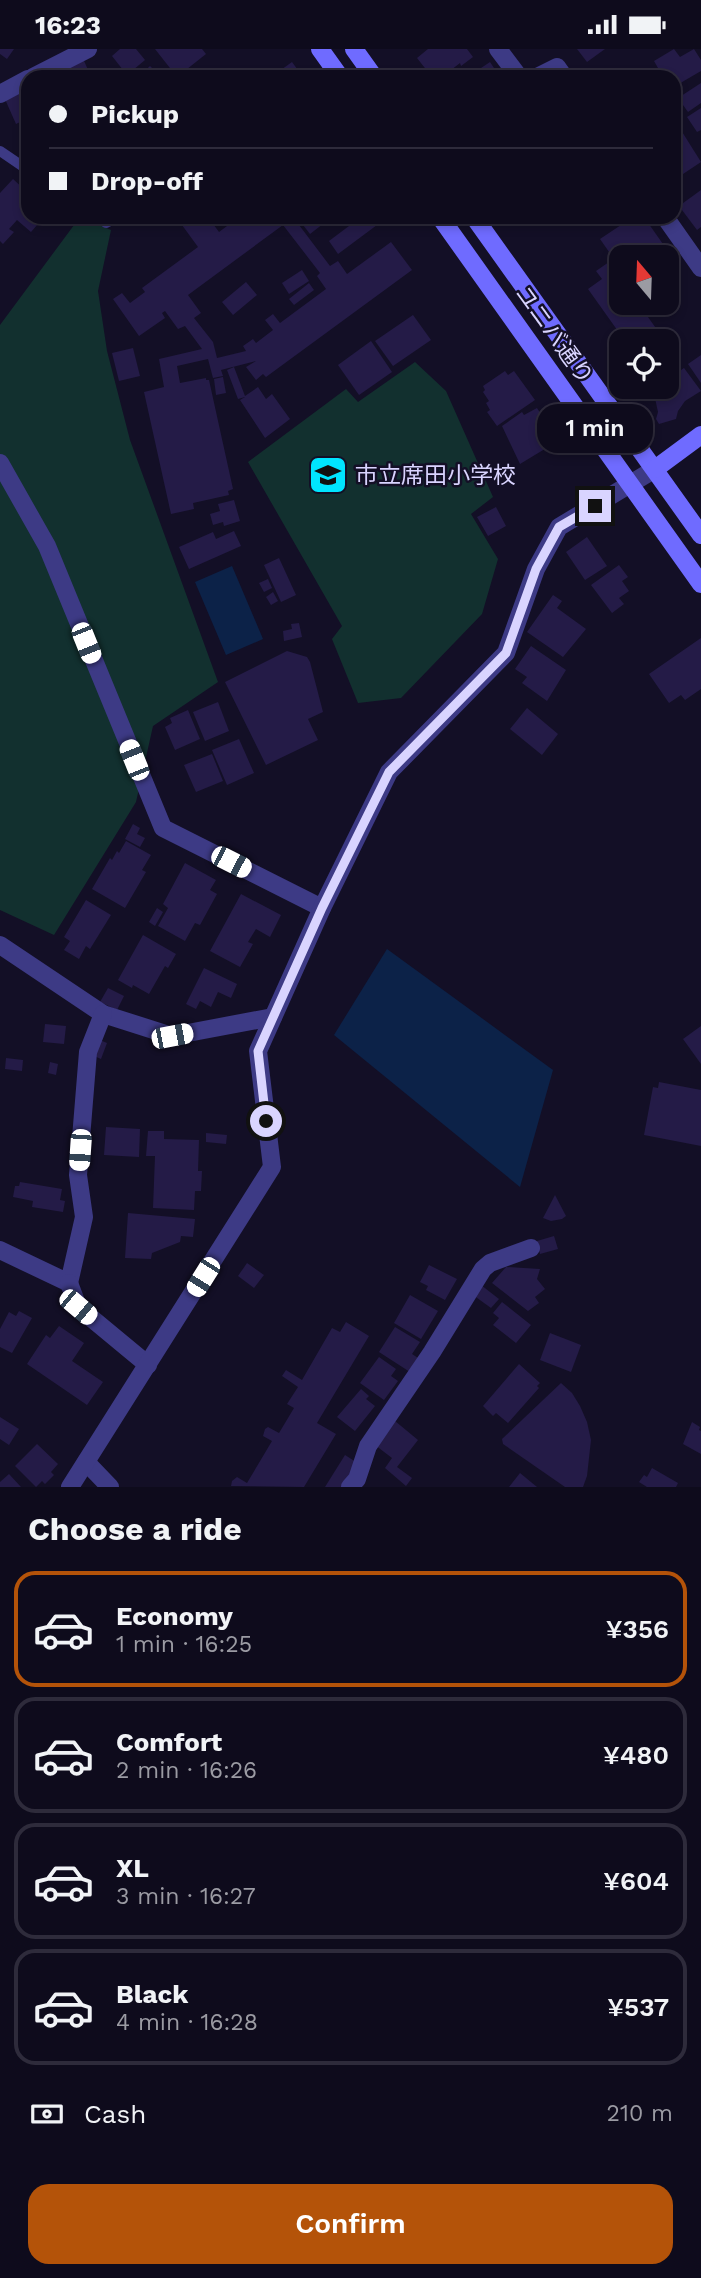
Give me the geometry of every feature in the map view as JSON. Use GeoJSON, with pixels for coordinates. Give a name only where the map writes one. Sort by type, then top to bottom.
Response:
{"type":"FeatureCollection","features":[{"type":"Feature","properties":{"kind":"street"},"geometry":{"type":"LineString","coordinates":[[47,70],[88,49]]}},
{"type":"Feature","properties":{"kind":"street"},"geometry":{"type":"LineString","coordinates":[[320,49],[335,70]]}},
{"type":"Feature","properties":{"kind":"street"},"geometry":{"type":"LineString","coordinates":[[354,49],[369,70]]}},
{"type":"Feature","properties":{"kind":"street"},"geometry":{"type":"LineString","coordinates":[[498,49],[514,70]]}},
{"type":"Feature","properties":{"kind":"street"},"geometry":{"type":"LineString","coordinates":[[0,94],[21,83]]}},
{"type":"Feature","properties":{"kind":"street","name":"ユニバ通り"},"geometry":{"type":"LineString","coordinates":[[445,224],[701,584]]}},
{"type":"Feature","properties":{"kind":"street","name":"ユニバ通り"},"geometry":{"type":"LineString","coordinates":[[479,224],[701,535]]}},
{"type":"Feature","properties":{"kind":"street"},"geometry":{"type":"LineString","coordinates":[[670,224],[701,268]]}},
{"type":"Feature","properties":{"kind":"street"},"geometry":{"type":"LineString","coordinates":[[70,1487],[271,1167],[258,1051],[322,908],[389,772],[506,653],[536,569],[559,527],[655,469],[701,435]]}},
{"type":"Feature","properties":{"kind":"street"},"geometry":{"type":"LineString","coordinates":[[0,463],[47,546],[163,828],[322,908]]}},
{"type":"Feature","properties":{"kind":"street"},"geometry":{"type":"LineString","coordinates":[[0,945],[103,1014],[172,1036],[273,1017]]}},
{"type":"Feature","properties":{"kind":"street"},"geometry":{"type":"LineString","coordinates":[[103,1014],[88,1052],[78,1175],[84,1217],[69,1283],[78,1307],[148,1365]]}},
{"type":"Feature","properties":{"kind":"street"},"geometry":{"type":"LineString","coordinates":[[350,1487],[357,1479],[368,1445],[432,1352],[483,1269],[490,1263],[531,1248]]}},
{"type":"Feature","properties":{"kind":"street"},"geometry":{"type":"LineString","coordinates":[[0,1250],[69,1283]]}},
{"type":"Feature","properties":{"kind":"street"},"geometry":{"type":"LineString","coordinates":[[86,1462],[110,1487]]}},
{"type":"Feature","properties":{"kind":"lane"},"geometry":{"type":"LineString","coordinates":[[0,151],[21,165]]}},
{"type":"Feature","properties":{"kind":"green space"},"geometry":{"type":"Polygon","coordinates":[[[75,224],[97,224],[111,230],[98,291],[107,351],[130,440],[218,682],[153,726],[136,802],[54,935],[0,910],[0,325],[75,224]]]}},
{"type":"Feature","properties":{"kind":"green space"},"geometry":{"type":"Polygon","coordinates":[[[415,362],[446,391],[493,497],[471,514],[498,559],[482,614],[401,698],[358,703],[332,639],[342,626],[248,462],[346,389],[358,402],[415,362]]]}},
{"type":"Feature","properties":{"kind":"water"},"geometry":{"type":"Polygon","coordinates":[[[232,566],[263,639],[226,655],[195,582],[232,566]]]}},
{"type":"Feature","properties":{"kind":"water"},"geometry":{"type":"Polygon","coordinates":[[[387,949],[553,1070],[520,1187],[334,1035],[387,949]]]}},
{"type":"Feature","properties":{"kind":"building"},"geometry":{"type":"Polygon","coordinates":[[[0,49],[14,49],[7,59],[0,54],[0,49]]]}},
{"type":"Feature","properties":{"kind":"building"},"geometry":{"type":"Polygon","coordinates":[[[120,49],[136,49],[145,60],[133,70],[123,70],[112,56],[120,49]]]}},
{"type":"Feature","properties":{"kind":"building"},"geometry":{"type":"Polygon","coordinates":[[[155,49],[202,49],[206,54],[186,70],[172,70],[155,49]]]}},
{"type":"Feature","properties":{"kind":"building"},"geometry":{"type":"Polygon","coordinates":[[[428,49],[467,49],[473,57],[451,70],[426,70],[417,58],[428,49]]]}},
{"type":"Feature","properties":{"kind":"building"},"geometry":{"type":"Polygon","coordinates":[[[577,49],[605,49],[587,62],[577,49]]]}},
{"type":"Feature","properties":{"kind":"building"},"geometry":{"type":"Polygon","coordinates":[[[674,49],[680,57],[694,49],[701,60],[701,71],[681,83],[681,70],[659,70],[654,61],[674,49]]]}},
{"type":"Feature","properties":{"kind":"building"},"geometry":{"type":"Polygon","coordinates":[[[82,56],[88,70],[53,70],[82,56]]]}},
{"type":"Feature","properties":{"kind":"building"},"geometry":{"type":"Polygon","coordinates":[[[292,62],[298,70],[281,70],[292,62]]]}},
{"type":"Feature","properties":{"kind":"building"},"geometry":{"type":"Polygon","coordinates":[[[490,62],[495,70],[478,70],[490,62]]]}},
{"type":"Feature","properties":{"kind":"building"},"geometry":{"type":"Polygon","coordinates":[[[701,83],[701,103],[688,112],[681,102],[681,96],[701,83]]]}},
{"type":"Feature","properties":{"kind":"building"},"geometry":{"type":"Polygon","coordinates":[[[21,89],[21,122],[16,124],[4,97],[21,89]]]}},
{"type":"Feature","properties":{"kind":"building"},"geometry":{"type":"Polygon","coordinates":[[[701,108],[701,130],[697,132],[687,117],[701,108]]]}},
{"type":"Feature","properties":{"kind":"building"},"geometry":{"type":"Polygon","coordinates":[[[681,130],[701,162],[681,175],[681,130]]]}},
{"type":"Feature","properties":{"kind":"building"},"geometry":{"type":"Polygon","coordinates":[[[13,179],[21,186],[21,223],[17,220],[9,229],[14,232],[3,244],[0,241],[0,193],[13,179]]]}},
{"type":"Feature","properties":{"kind":"building"},"geometry":{"type":"Polygon","coordinates":[[[701,190],[701,227],[697,230],[681,209],[681,205],[701,190]]]}},
{"type":"Feature","properties":{"kind":"building"},"geometry":{"type":"Polygon","coordinates":[[[22,224],[38,224],[31,232],[22,224]]]}},
{"type":"Feature","properties":{"kind":"building"},"geometry":{"type":"Polygon","coordinates":[[[183,224],[213,224],[219,232],[230,224],[298,224],[330,266],[338,261],[347,274],[391,242],[412,270],[266,377],[263,374],[256,380],[246,367],[256,361],[221,370],[223,376],[213,378],[208,359],[177,366],[180,383],[206,378],[209,380],[233,489],[228,491],[229,495],[193,503],[194,509],[171,514],[144,392],[164,387],[159,359],[202,349],[185,326],[178,329],[165,311],[162,313],[165,318],[139,336],[113,299],[122,293],[130,303],[145,292],[142,288],[198,247],[183,224]],[[283,225],[188,295],[201,313],[194,318],[213,342],[217,358],[246,351],[243,346],[253,339],[256,343],[273,330],[265,320],[273,314],[280,323],[326,289],[317,276],[320,273],[283,225]]]}},
{"type":"Feature","properties":{"kind":"building"},"geometry":{"type":"Polygon","coordinates":[[[304,224],[323,224],[310,234],[304,224]]]}},
{"type":"Feature","properties":{"kind":"building"},"geometry":{"type":"Polygon","coordinates":[[[352,224],[377,225],[338,254],[329,241],[352,224]]]}},
{"type":"Feature","properties":{"kind":"building"},"geometry":{"type":"Polygon","coordinates":[[[622,224],[649,224],[664,245],[609,245],[609,252],[600,239],[622,224]]]}},
{"type":"Feature","properties":{"kind":"building"},"geometry":{"type":"Polygon","coordinates":[[[609,262],[609,315],[647,315],[656,329],[616,329],[588,289],[602,279],[596,271],[609,262]]]}},
{"type":"Feature","properties":{"kind":"building"},"geometry":{"type":"Polygon","coordinates":[[[302,270],[309,281],[289,294],[282,283],[302,270]]]}},
{"type":"Feature","properties":{"kind":"building"},"geometry":{"type":"Polygon","coordinates":[[[246,282],[257,295],[233,315],[222,302],[246,282]]]}},
{"type":"Feature","properties":{"kind":"building"},"geometry":{"type":"Polygon","coordinates":[[[309,283],[314,290],[294,305],[289,299],[309,283]]]}},
{"type":"Feature","properties":{"kind":"building"},"geometry":{"type":"Polygon","coordinates":[[[413,315],[431,340],[393,366],[375,341],[413,315]]]}},
{"type":"Feature","properties":{"kind":"building"},"geometry":{"type":"Polygon","coordinates":[[[371,341],[392,372],[359,395],[338,365],[371,341]]]}},
{"type":"Feature","properties":{"kind":"building"},"geometry":{"type":"Polygon","coordinates":[[[133,348],[140,376],[119,381],[112,353],[133,348]]]}},
{"type":"Feature","properties":{"kind":"building"},"geometry":{"type":"Polygon","coordinates":[[[701,355],[701,383],[688,364],[701,355]]]}},
{"type":"Feature","properties":{"kind":"building"},"geometry":{"type":"Polygon","coordinates":[[[234,367],[245,396],[258,387],[266,399],[272,394],[290,419],[265,438],[240,400],[245,397],[238,399],[227,370],[234,367]]]}},
{"type":"Feature","properties":{"kind":"building"},"geometry":{"type":"Polygon","coordinates":[[[684,368],[701,391],[685,401],[676,419],[659,424],[656,419],[658,412],[655,399],[679,399],[679,372],[684,368]]]}},
{"type":"Feature","properties":{"kind":"building"},"geometry":{"type":"Polygon","coordinates":[[[505,371],[508,375],[514,371],[535,400],[497,426],[487,412],[490,410],[486,403],[489,401],[483,392],[483,386],[505,371]]]}},
{"type":"Feature","properties":{"kind":"building"},"geometry":{"type":"Polygon","coordinates":[[[223,377],[226,393],[216,395],[214,379],[223,377]]]}},
{"type":"Feature","properties":{"kind":"building"},"geometry":{"type":"Polygon","coordinates":[[[537,408],[558,441],[520,464],[502,426],[522,412],[524,415],[537,408]]]}},
{"type":"Feature","properties":{"kind":"building"},"geometry":{"type":"Polygon","coordinates":[[[234,500],[240,521],[224,526],[223,522],[213,525],[210,514],[220,511],[218,504],[234,500]]]}},
{"type":"Feature","properties":{"kind":"building"},"geometry":{"type":"Polygon","coordinates":[[[496,507],[506,526],[488,536],[477,517],[496,507]]]}},
{"type":"Feature","properties":{"kind":"building"},"geometry":{"type":"Polygon","coordinates":[[[234,531],[241,546],[189,569],[179,547],[213,532],[216,539],[234,531]]]}},
{"type":"Feature","properties":{"kind":"building"},"geometry":{"type":"Polygon","coordinates":[[[587,537],[607,566],[585,580],[566,552],[587,537]]]}},
{"type":"Feature","properties":{"kind":"building"},"geometry":{"type":"Polygon","coordinates":[[[279,558],[296,595],[281,602],[264,565],[279,558]]]}},
{"type":"Feature","properties":{"kind":"building"},"geometry":{"type":"Polygon","coordinates":[[[619,565],[628,577],[622,581],[629,591],[619,598],[624,604],[612,613],[591,585],[619,565]]]}},
{"type":"Feature","properties":{"kind":"building"},"geometry":{"type":"Polygon","coordinates":[[[268,579],[272,588],[264,592],[259,583],[268,579]]]}},
{"type":"Feature","properties":{"kind":"building"},"geometry":{"type":"Polygon","coordinates":[[[273,592],[278,601],[271,605],[266,597],[273,592]]]}},
{"type":"Feature","properties":{"kind":"building"},"geometry":{"type":"Polygon","coordinates":[[[553,595],[562,601],[557,608],[586,629],[563,657],[527,632],[553,595]]]}},
{"type":"Feature","properties":{"kind":"building"},"geometry":{"type":"Polygon","coordinates":[[[299,623],[302,637],[284,641],[283,631],[292,629],[291,624],[299,623]]]}},
{"type":"Feature","properties":{"kind":"building"},"geometry":{"type":"Polygon","coordinates":[[[701,638],[701,689],[685,700],[681,695],[669,703],[649,674],[701,638]]]}},
{"type":"Feature","properties":{"kind":"building"},"geometry":{"type":"Polygon","coordinates":[[[531,646],[566,670],[547,701],[522,683],[527,677],[515,669],[531,646]]]}},
{"type":"Feature","properties":{"kind":"building"},"geometry":{"type":"Polygon","coordinates":[[[287,651],[307,657],[310,662],[323,712],[308,719],[318,740],[266,765],[225,682],[287,651]]]}},
{"type":"Feature","properties":{"kind":"building"},"geometry":{"type":"Polygon","coordinates":[[[218,702],[229,731],[205,741],[193,712],[218,702]]]}},
{"type":"Feature","properties":{"kind":"building"},"geometry":{"type":"Polygon","coordinates":[[[527,708],[558,734],[542,755],[510,729],[527,708]]]}},
{"type":"Feature","properties":{"kind":"building"},"geometry":{"type":"Polygon","coordinates":[[[188,710],[200,739],[175,750],[165,727],[172,723],[170,718],[188,710]]]}},
{"type":"Feature","properties":{"kind":"building"},"geometry":{"type":"Polygon","coordinates":[[[239,739],[254,773],[227,785],[212,750],[239,739]]]}},
{"type":"Feature","properties":{"kind":"building"},"geometry":{"type":"Polygon","coordinates":[[[212,754],[223,781],[196,792],[184,765],[212,754]]]}},
{"type":"Feature","properties":{"kind":"building"},"geometry":{"type":"Polygon","coordinates":[[[133,824],[140,828],[137,834],[145,838],[140,847],[125,839],[133,824]]]}},
{"type":"Feature","properties":{"kind":"building"},"geometry":{"type":"Polygon","coordinates":[[[126,841],[151,855],[142,870],[146,872],[125,908],[92,889],[110,858],[112,860],[117,851],[119,853],[126,841]]]}},
{"type":"Feature","properties":{"kind":"building"},"geometry":{"type":"Polygon","coordinates":[[[185,863],[216,880],[210,890],[217,894],[200,925],[195,923],[185,941],[158,926],[168,908],[163,904],[185,863]]]}},
{"type":"Feature","properties":{"kind":"building"},"geometry":{"type":"Polygon","coordinates":[[[241,894],[281,915],[270,937],[256,929],[248,942],[253,944],[240,967],[210,951],[241,894]]]}},
{"type":"Feature","properties":{"kind":"building"},"geometry":{"type":"Polygon","coordinates":[[[86,900],[111,915],[90,949],[86,946],[79,959],[64,950],[70,941],[64,937],[86,900]]]}},
{"type":"Feature","properties":{"kind":"building"},"geometry":{"type":"Polygon","coordinates":[[[157,908],[163,912],[155,926],[149,922],[157,908]]]}},
{"type":"Feature","properties":{"kind":"building"},"geometry":{"type":"Polygon","coordinates":[[[143,935],[176,954],[168,968],[165,966],[149,994],[118,980],[143,935]]]}},
{"type":"Feature","properties":{"kind":"building"},"geometry":{"type":"Polygon","coordinates":[[[204,968],[237,984],[231,998],[218,992],[211,1007],[200,1001],[196,1009],[186,1004],[204,968]]]}},
{"type":"Feature","properties":{"kind":"building"},"geometry":{"type":"Polygon","coordinates":[[[108,988],[124,996],[117,1010],[100,1002],[108,988]]]}},
{"type":"Feature","properties":{"kind":"building"},"geometry":{"type":"Polygon","coordinates":[[[45,1024],[66,1026],[64,1044],[43,1042],[45,1024]]]}},
{"type":"Feature","properties":{"kind":"building"},"geometry":{"type":"Polygon","coordinates":[[[701,1026],[701,1064],[683,1039],[701,1026]]]}},
{"type":"Feature","properties":{"kind":"building"},"geometry":{"type":"Polygon","coordinates":[[[100,1040],[107,1043],[101,1059],[94,1056],[100,1040]]]}},
{"type":"Feature","properties":{"kind":"building"},"geometry":{"type":"Polygon","coordinates":[[[6,1058],[23,1060],[22,1071],[5,1069],[6,1058]]]}},
{"type":"Feature","properties":{"kind":"building"},"geometry":{"type":"Polygon","coordinates":[[[50,1062],[58,1064],[56,1075],[48,1073],[50,1062]]]}},
{"type":"Feature","properties":{"kind":"building"},"geometry":{"type":"Polygon","coordinates":[[[659,1082],[701,1090],[701,1146],[644,1135],[653,1087],[658,1088],[659,1082]]]}},
{"type":"Feature","properties":{"kind":"building"},"geometry":{"type":"Polygon","coordinates":[[[106,1127],[140,1129],[139,1157],[104,1155],[106,1127]]]}},
{"type":"Feature","properties":{"kind":"building"},"geometry":{"type":"Polygon","coordinates":[[[148,1131],[164,1131],[164,1139],[199,1140],[198,1171],[202,1171],[201,1191],[195,1191],[194,1210],[153,1208],[155,1156],[146,1156],[148,1131]]]}},
{"type":"Feature","properties":{"kind":"building"},"geometry":{"type":"Polygon","coordinates":[[[206,1133],[227,1135],[226,1144],[206,1142],[206,1133]]]}},
{"type":"Feature","properties":{"kind":"building"},"geometry":{"type":"Polygon","coordinates":[[[20,1182],[62,1189],[60,1200],[65,1201],[63,1212],[32,1207],[33,1201],[13,1197],[15,1186],[19,1186],[20,1182]]]}},
{"type":"Feature","properties":{"kind":"building"},"geometry":{"type":"Polygon","coordinates":[[[555,1195],[566,1216],[551,1221],[543,1218],[555,1195]]]}},
{"type":"Feature","properties":{"kind":"building"},"geometry":{"type":"Polygon","coordinates":[[[128,1213],[195,1219],[193,1237],[181,1236],[180,1242],[152,1253],[151,1259],[125,1258],[128,1213]]]}},
{"type":"Feature","properties":{"kind":"building"},"geometry":{"type":"Polygon","coordinates":[[[554,1236],[558,1249],[540,1254],[537,1241],[554,1236]]]}},
{"type":"Feature","properties":{"kind":"building"},"geometry":{"type":"Polygon","coordinates":[[[247,1263],[264,1275],[254,1288],[238,1276],[247,1263]]]}},
{"type":"Feature","properties":{"kind":"building"},"geometry":{"type":"Polygon","coordinates":[[[429,1265],[457,1279],[445,1300],[426,1290],[428,1286],[420,1282],[429,1265]]]}},
{"type":"Feature","properties":{"kind":"building"},"geometry":{"type":"Polygon","coordinates":[[[506,1267],[540,1269],[537,1279],[545,1289],[535,1297],[539,1303],[528,1311],[492,1283],[506,1267]]]}},
{"type":"Feature","properties":{"kind":"building"},"geometry":{"type":"Polygon","coordinates":[[[481,1285],[499,1299],[491,1308],[473,1295],[481,1285]]]}},
{"type":"Feature","properties":{"kind":"building"},"geometry":{"type":"Polygon","coordinates":[[[410,1295],[438,1311],[421,1339],[394,1323],[410,1295]]]}},
{"type":"Feature","properties":{"kind":"building"},"geometry":{"type":"Polygon","coordinates":[[[502,1302],[531,1325],[516,1343],[493,1325],[499,1318],[493,1313],[502,1302]]]}},
{"type":"Feature","properties":{"kind":"building"},"geometry":{"type":"Polygon","coordinates":[[[19,1311],[32,1318],[12,1353],[0,1347],[0,1329],[9,1312],[16,1316],[19,1311]]]}},
{"type":"Feature","properties":{"kind":"building"},"geometry":{"type":"Polygon","coordinates":[[[346,1322],[369,1336],[317,1423],[336,1434],[304,1487],[231,1486],[237,1477],[247,1483],[272,1441],[263,1436],[265,1429],[268,1427],[279,1433],[294,1408],[287,1404],[298,1387],[282,1376],[286,1370],[302,1380],[332,1328],[340,1332],[346,1322]]]}},
{"type":"Feature","properties":{"kind":"building"},"geometry":{"type":"Polygon","coordinates":[[[59,1326],[84,1343],[72,1361],[103,1382],[87,1405],[27,1364],[46,1335],[50,1338],[59,1326]]]}},
{"type":"Feature","properties":{"kind":"building"},"geometry":{"type":"Polygon","coordinates":[[[395,1327],[420,1342],[412,1354],[418,1358],[410,1372],[379,1352],[395,1327]]]}},
{"type":"Feature","properties":{"kind":"building"},"geometry":{"type":"Polygon","coordinates":[[[550,1333],[581,1345],[571,1372],[540,1360],[550,1333]]]}},
{"type":"Feature","properties":{"kind":"building"},"geometry":{"type":"Polygon","coordinates":[[[379,1357],[396,1369],[391,1376],[398,1381],[384,1400],[360,1383],[379,1357]]]}},
{"type":"Feature","properties":{"kind":"building"},"geometry":{"type":"Polygon","coordinates":[[[519,1364],[540,1383],[537,1386],[539,1388],[508,1423],[496,1413],[493,1416],[483,1406],[519,1364]]]}},
{"type":"Feature","properties":{"kind":"building"},"geometry":{"type":"Polygon","coordinates":[[[561,1383],[572,1393],[580,1406],[591,1440],[583,1487],[565,1487],[503,1444],[502,1439],[561,1383]]]}},
{"type":"Feature","properties":{"kind":"building"},"geometry":{"type":"Polygon","coordinates":[[[361,1389],[369,1396],[366,1399],[375,1406],[355,1431],[337,1417],[361,1389]]]}},
{"type":"Feature","properties":{"kind":"building"},"geometry":{"type":"Polygon","coordinates":[[[0,1417],[19,1429],[9,1445],[0,1439],[0,1417]]]}},
{"type":"Feature","properties":{"kind":"building"},"geometry":{"type":"Polygon","coordinates":[[[395,1421],[418,1440],[397,1467],[412,1478],[406,1486],[385,1468],[392,1458],[375,1445],[395,1421]]]}},
{"type":"Feature","properties":{"kind":"building"},"geometry":{"type":"Polygon","coordinates":[[[692,1422],[700,1427],[701,1454],[683,1444],[692,1422]]]}},
{"type":"Feature","properties":{"kind":"building"},"geometry":{"type":"Polygon","coordinates":[[[37,1444],[58,1464],[51,1472],[54,1475],[45,1484],[42,1481],[36,1487],[15,1466],[37,1444]]]}},
{"type":"Feature","properties":{"kind":"building"},"geometry":{"type":"Polygon","coordinates":[[[345,1455],[359,1464],[345,1487],[325,1487],[345,1455]]]}},
{"type":"Feature","properties":{"kind":"building"},"geometry":{"type":"Polygon","coordinates":[[[652,1468],[678,1483],[676,1487],[647,1487],[639,1482],[644,1475],[647,1477],[652,1468]]]}},
{"type":"Feature","properties":{"kind":"building"},"geometry":{"type":"Polygon","coordinates":[[[520,1473],[537,1487],[509,1487],[520,1473]]]}},
{"type":"Feature","properties":{"kind":"building"},"geometry":{"type":"Polygon","coordinates":[[[9,1474],[21,1487],[0,1487],[0,1482],[9,1474]]]}},
{"type":"Feature","properties":{"kind":"place","name":"市立席田小学校"},"geometry":{"type":"Point","coordinates":[328,475]}},
{"type":"Feature","properties":{"kind":"route"},"geometry":{"type":"LineString","coordinates":[[266,1121],[258,1051],[322,908],[389,772],[506,653],[536,569],[559,527],[595,506]]}}]}
